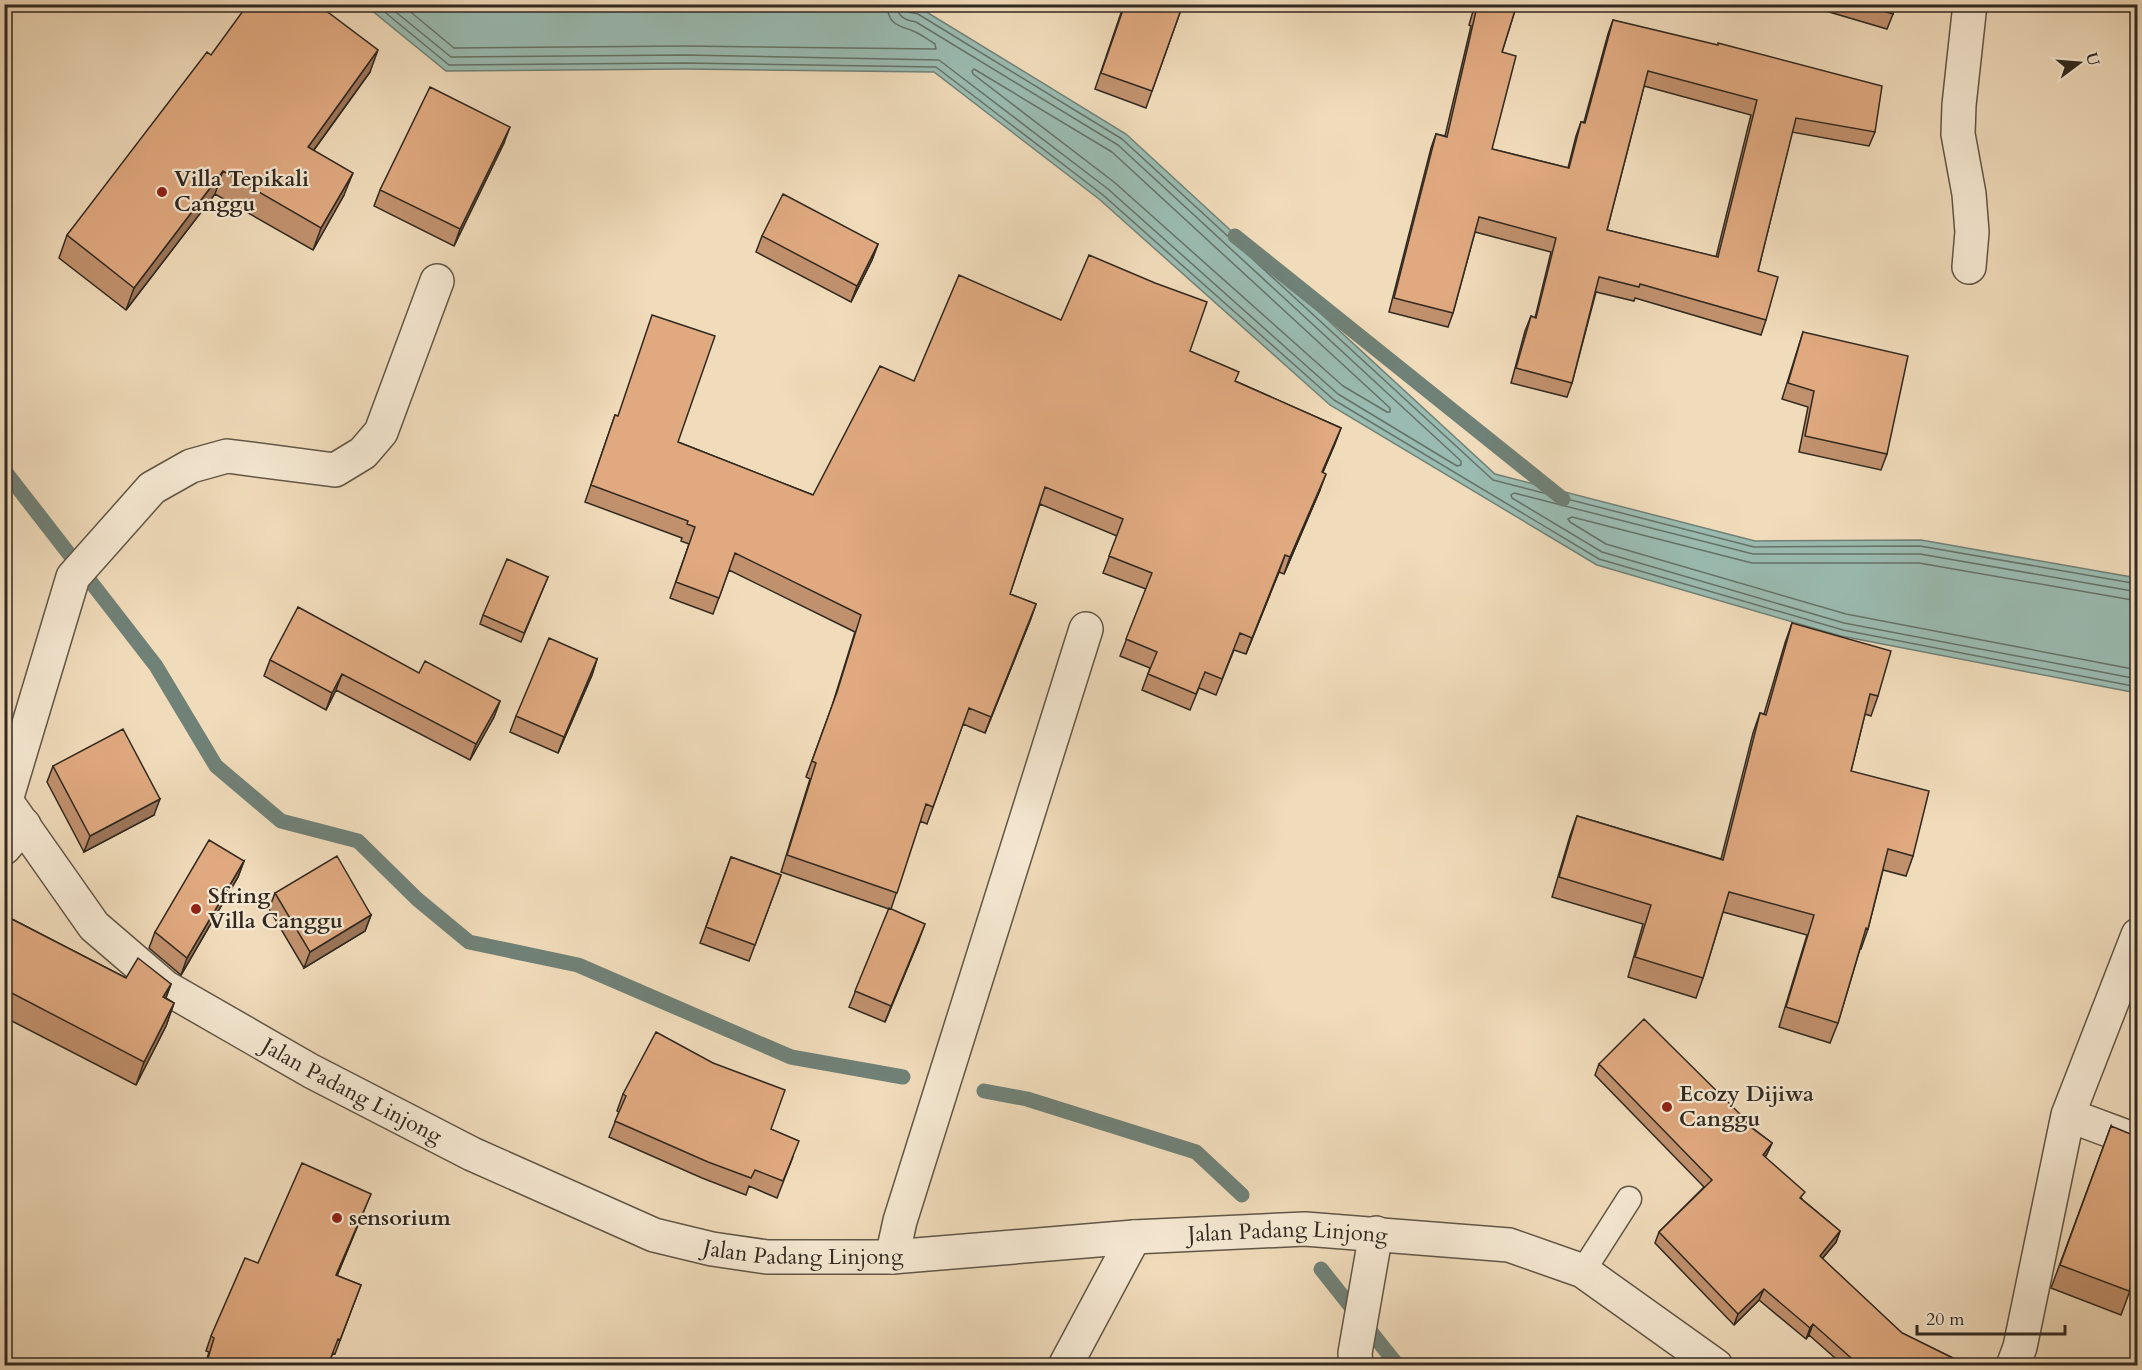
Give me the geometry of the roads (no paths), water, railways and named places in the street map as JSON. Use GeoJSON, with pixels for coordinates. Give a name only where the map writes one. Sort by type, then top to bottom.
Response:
{"type":"FeatureCollection","features":[{"type":"Feature","properties":{"kind":"street"},"geometry":{"type":"LineString","coordinates":[[1969,267],[1972,232],[1970,194],[1958,134],[1970,4]]}},
{"type":"Feature","properties":{"kind":"street"},"geometry":{"type":"LineString","coordinates":[[10,818],[73,577],[152,488],[191,466],[226,456],[335,470],[363,453],[381,432],[437,281]]}},
{"type":"Feature","properties":{"kind":"street"},"geometry":{"type":"LineString","coordinates":[[892,1257],[900,1221],[1086,629]]}},
{"type":"Feature","properties":{"kind":"street","name":"Jalan Padang Linjong"},"geometry":{"type":"LineString","coordinates":[[10,818],[94,926],[165,987],[310,1071],[472,1154],[654,1235],[712,1250],[767,1257],[892,1257],[1134,1237],[1305,1229],[1509,1245],[1583,1271],[1716,1365]]}},
{"type":"Feature","properties":{"kind":"street"},"geometry":{"type":"LineString","coordinates":[[2013,1365],[2020,1347],[2068,1115],[2138,935]]}},
{"type":"Feature","properties":{"kind":"street"},"geometry":{"type":"LineString","coordinates":[[2068,1115],[2138,1141]]}},
{"type":"Feature","properties":{"kind":"street"},"geometry":{"type":"LineString","coordinates":[[1356,1359],[1376,1233]]}},
{"type":"Feature","properties":{"kind":"street"},"geometry":{"type":"LineString","coordinates":[[1065,1365],[1134,1237]]}},
{"type":"Feature","properties":{"kind":"lane"},"geometry":{"type":"LineString","coordinates":[[1583,1271],[1629,1198]]}},
{"type":"Feature","properties":{"kind":"water"},"geometry":{"type":"Polygon","coordinates":[[[879,4],[920,8],[1126,134],[1495,474],[1755,541],[1921,540],[2137,578],[2137,693],[1841,636],[1597,565],[1330,405],[1099,199],[934,72],[685,69],[446,71],[365,5],[879,4]]]}},
{"type":"Feature","properties":{"kind":"waterway"},"geometry":{"type":"LineString","coordinates":[[1235,236],[1563,499]]}},
{"type":"Feature","properties":{"kind":"waterway"},"geometry":{"type":"LineString","coordinates":[[4,470],[156,666],[216,766],[281,821],[358,841],[417,899],[469,942],[578,965],[791,1057],[903,1077]]}},
{"type":"Feature","properties":{"kind":"waterway"},"geometry":{"type":"LineString","coordinates":[[984,1091],[1027,1099],[1196,1152],[1242,1195]]}},
{"type":"Feature","properties":{"kind":"waterway"},"geometry":{"type":"LineString","coordinates":[[1321,1269],[1398,1366]]}},
{"type":"Feature","properties":{"kind":"place","name":"Villa Tepikali Canggu"},"geometry":{"type":"Point","coordinates":[162,192]}},
{"type":"Feature","properties":{"kind":"place","name":"Sfring Villa Canggu"},"geometry":{"type":"Point","coordinates":[196,909]}},
{"type":"Feature","properties":{"kind":"place","name":"Ecozy Dijiwa Canggu"},"geometry":{"type":"Point","coordinates":[1667,1107]}},
{"type":"Feature","properties":{"kind":"place","name":"sensorium"},"geometry":{"type":"Point","coordinates":[337,1218]}}]}
